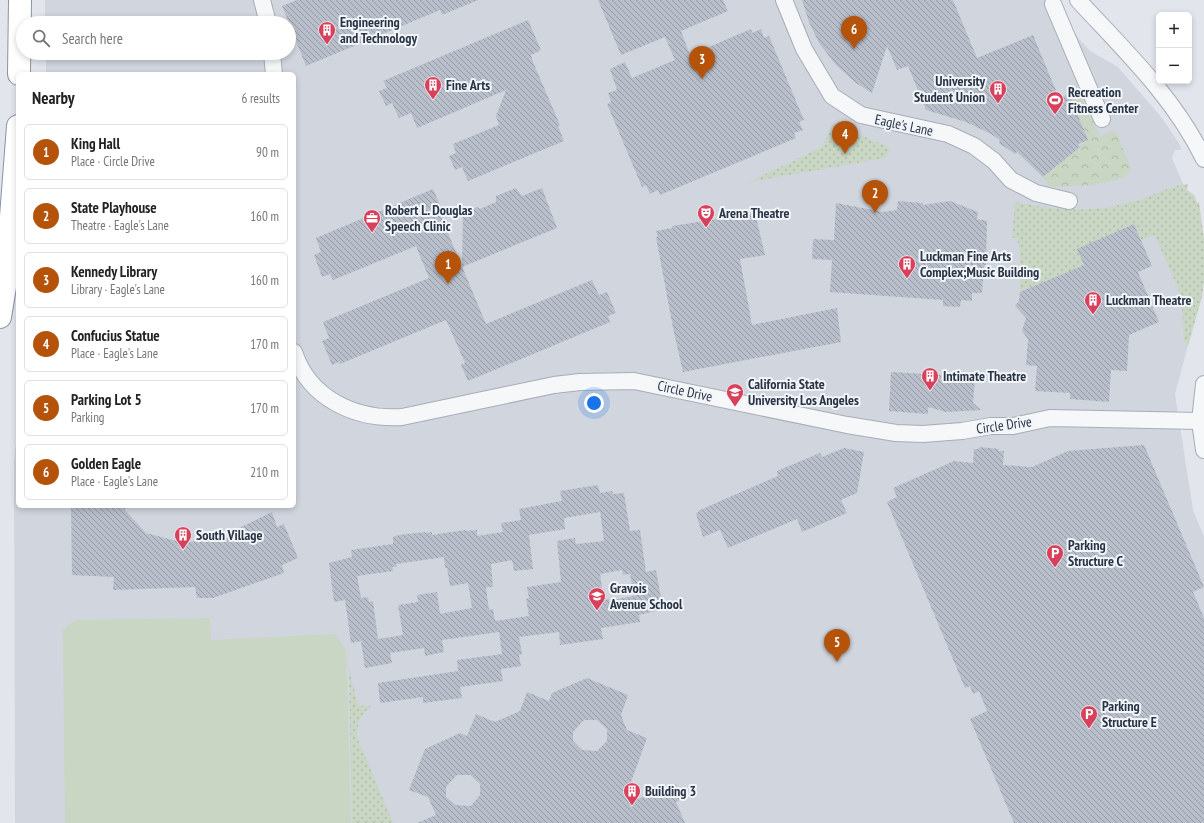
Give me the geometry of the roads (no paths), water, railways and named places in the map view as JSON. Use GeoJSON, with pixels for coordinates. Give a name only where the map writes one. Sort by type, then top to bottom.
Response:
{"type":"FeatureCollection","features":[{"type":"Feature","properties":{"kind":"highway"},"geometry":{"type":"LineString","coordinates":[[20,0],[20,16]]}},
{"type":"Feature","properties":{"kind":"highway"},"geometry":{"type":"LineString","coordinates":[[19,60],[19,72]]}},
{"type":"Feature","properties":{"kind":"highway"},"geometry":{"type":"LineString","coordinates":[[0,317],[6,281],[16,152]]}},
{"type":"Feature","properties":{"kind":"street"},"geometry":{"type":"LineString","coordinates":[[262,0],[266,16]]}},
{"type":"Feature","properties":{"kind":"street","name":"Eagle's Lane"},"geometry":{"type":"LineString","coordinates":[[784,0],[804,49],[832,96],[861,115],[948,134],[974,146],[994,162],[1011,180],[1036,193],[1069,201]]}},
{"type":"Feature","properties":{"kind":"street"},"geometry":{"type":"LineString","coordinates":[[1078,0],[1158,87],[1193,137],[1204,159]]}},
{"type":"Feature","properties":{"kind":"street"},"geometry":{"type":"LineString","coordinates":[[1053,4],[1102,119]]}},
{"type":"Feature","properties":{"kind":"street"},"geometry":{"type":"LineString","coordinates":[[273,60],[274,72]]}},
{"type":"Feature","properties":{"kind":"street","name":"Circle Drive"},"geometry":{"type":"LineString","coordinates":[[296,356],[304,373],[328,398],[346,409],[361,414],[382,418],[402,417],[554,385],[608,380],[640,382],[853,426],[896,433],[923,434],[962,431],[991,426],[1013,426],[1050,418],[1200,420]]}},
{"type":"Feature","properties":{"kind":"street"},"geometry":{"type":"LineString","coordinates":[[1204,384],[1200,420],[1204,450]]}},
{"type":"Feature","properties":{"kind":"place","name":"Engineering and Technology"},"geometry":{"type":"Point","coordinates":[327,45]}},
{"type":"Feature","properties":{"kind":"place","name":"Golden Eagle"},"geometry":{"type":"Point","coordinates":[854,49]}},
{"type":"Feature","properties":{"kind":"place","name":"Kennedy Library"},"geometry":{"type":"Point","coordinates":[702,79]}},
{"type":"Feature","properties":{"kind":"place","name":"Fine Arts"},"geometry":{"type":"Point","coordinates":[433,100]}},
{"type":"Feature","properties":{"kind":"place","name":"University Student Union"},"geometry":{"type":"Point","coordinates":[998,104]}},
{"type":"Feature","properties":{"kind":"place","name":"Recreation Fitness Center"},"geometry":{"type":"Point","coordinates":[1055,115]}},
{"type":"Feature","properties":{"kind":"place","name":"Confucius Statue"},"geometry":{"type":"Point","coordinates":[845,154]}},
{"type":"Feature","properties":{"kind":"place","name":"State Playhouse"},"geometry":{"type":"Point","coordinates":[875,213]}},
{"type":"Feature","properties":{"kind":"place","name":"Arena Theatre"},"geometry":{"type":"Point","coordinates":[706,228]}},
{"type":"Feature","properties":{"kind":"place","name":"Robert L. Douglas Speech Clinic"},"geometry":{"type":"Point","coordinates":[372,233]}},
{"type":"Feature","properties":{"kind":"place","name":"Luckman Fine Arts Complex;Music Building"},"geometry":{"type":"Point","coordinates":[907,279]}},
{"type":"Feature","properties":{"kind":"place","name":"King Hall"},"geometry":{"type":"Point","coordinates":[448,284]}},
{"type":"Feature","properties":{"kind":"place","name":"Luckman Theatre"},"geometry":{"type":"Point","coordinates":[1093,315]}},
{"type":"Feature","properties":{"kind":"place","name":"Intimate Theatre"},"geometry":{"type":"Point","coordinates":[930,391]}},
{"type":"Feature","properties":{"kind":"place","name":"California State University Los Angeles"},"geometry":{"type":"Point","coordinates":[735,407]}},
{"type":"Feature","properties":{"kind":"place","name":"South Village"},"geometry":{"type":"Point","coordinates":[183,550]}},
{"type":"Feature","properties":{"kind":"place","name":"Parking Structure C"},"geometry":{"type":"Point","coordinates":[1055,568]}},
{"type":"Feature","properties":{"kind":"place","name":"Gravois Avenue School"},"geometry":{"type":"Point","coordinates":[597,611]}},
{"type":"Feature","properties":{"kind":"place","name":"Parking Lot 5"},"geometry":{"type":"Point","coordinates":[837,662]}},
{"type":"Feature","properties":{"kind":"place","name":"Parking Structure E"},"geometry":{"type":"Point","coordinates":[1089,729]}},
{"type":"Feature","properties":{"kind":"place","name":"Building 3"},"geometry":{"type":"Point","coordinates":[632,806]}}]}
